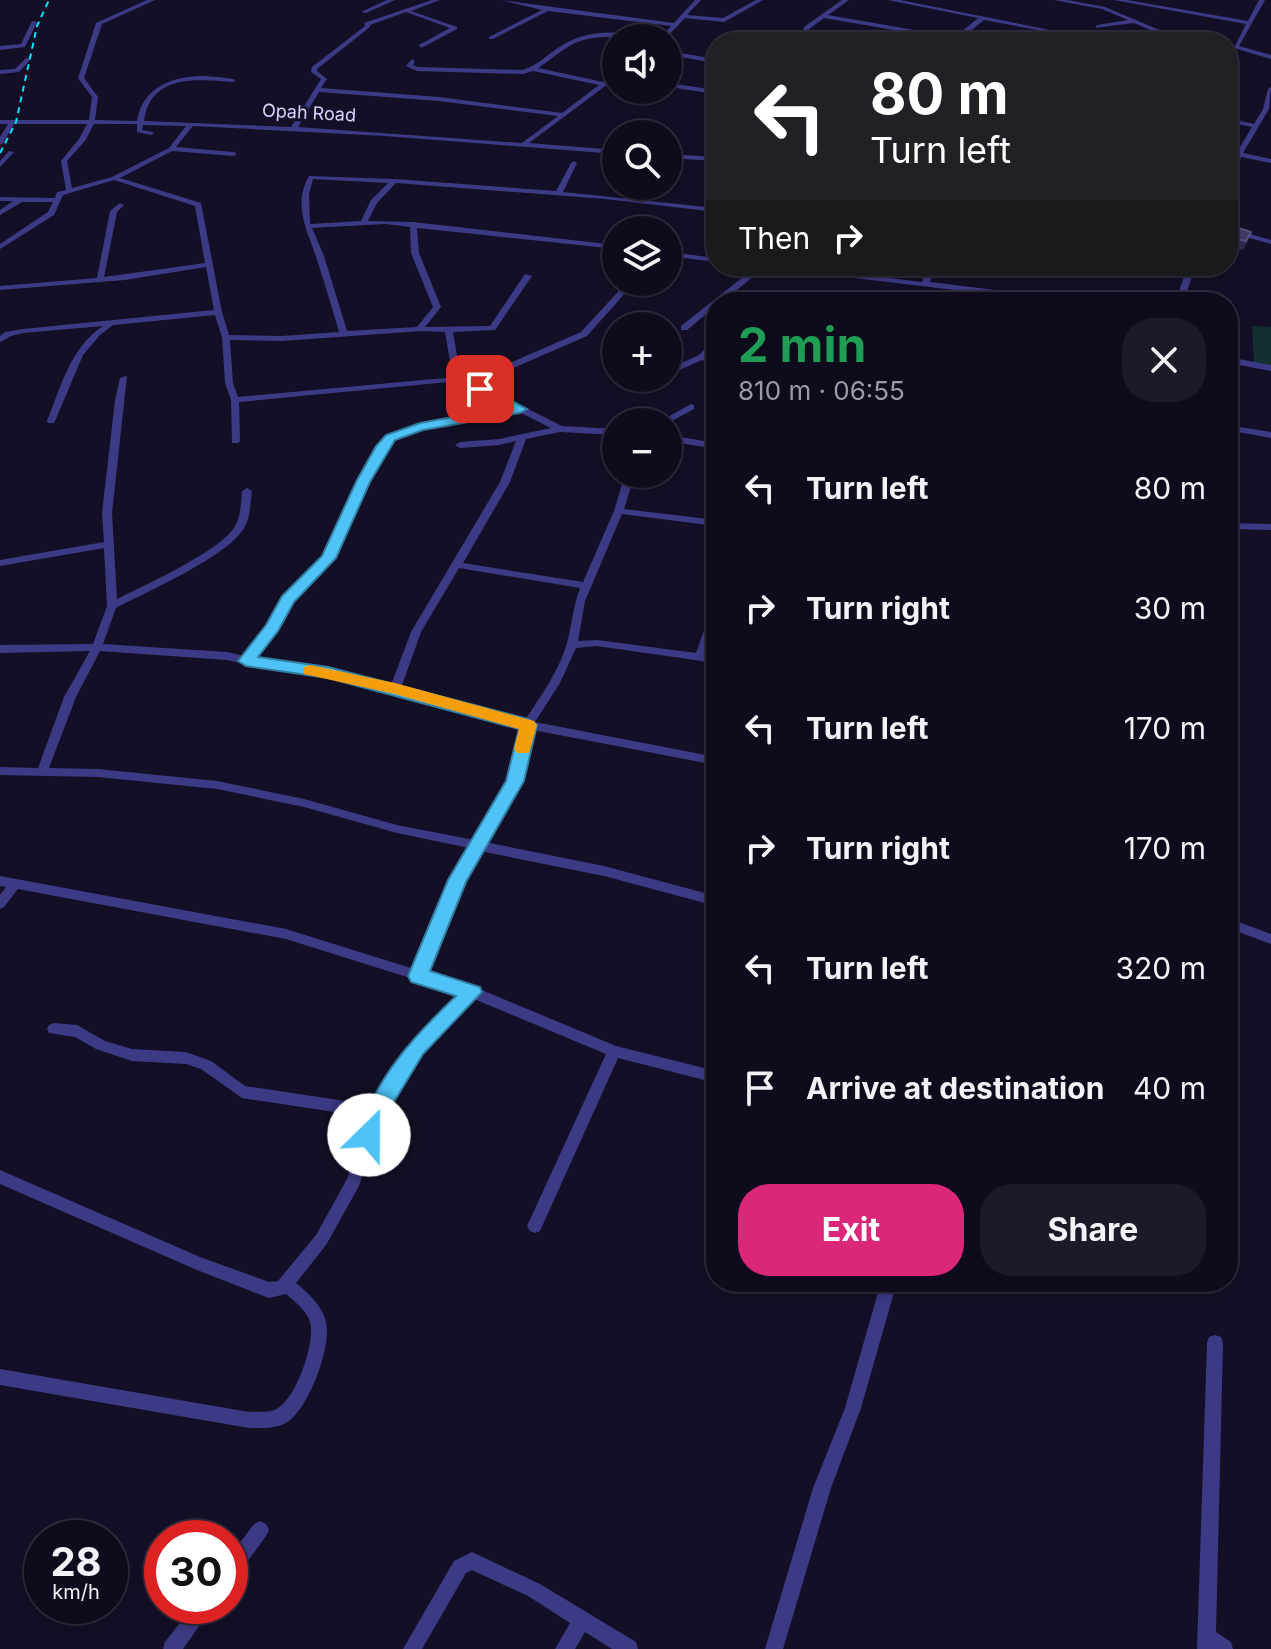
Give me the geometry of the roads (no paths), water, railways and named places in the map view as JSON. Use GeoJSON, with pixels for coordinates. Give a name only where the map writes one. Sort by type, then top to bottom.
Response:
{"type":"FeatureCollection","features":[{"type":"Feature","properties":{"kind":"street"},"geometry":{"type":"LineString","coordinates":[[69,190],[64,161],[82,144],[93,122],[95,97],[81,78],[99,23],[152,0]]}},
{"type":"Feature","properties":{"kind":"street"},"geometry":{"type":"LineString","coordinates":[[364,12],[392,0]]}},
{"type":"Feature","properties":{"kind":"street"},"geometry":{"type":"LineString","coordinates":[[293,129],[324,79],[314,72],[314,68],[368,26],[366,24],[409,12],[437,0]]}},
{"type":"Feature","properties":{"kind":"street"},"geometry":{"type":"LineString","coordinates":[[504,0],[547,9],[667,24]]}},
{"type":"Feature","properties":{"kind":"street"},"geometry":{"type":"LineString","coordinates":[[676,24],[698,0]]}},
{"type":"Feature","properties":{"kind":"street"},"geometry":{"type":"LineString","coordinates":[[682,16],[724,20],[760,0]]}},
{"type":"Feature","properties":{"kind":"street"},"geometry":{"type":"LineString","coordinates":[[806,32],[806,28],[846,0]]}},
{"type":"Feature","properties":{"kind":"street"},"geometry":{"type":"LineString","coordinates":[[891,0],[1046,32]]}},
{"type":"Feature","properties":{"kind":"street"},"geometry":{"type":"LineString","coordinates":[[1057,0],[1116,11],[1163,32]]}},
{"type":"Feature","properties":{"kind":"street"},"geometry":{"type":"LineString","coordinates":[[1117,0],[1249,23]]}},
{"type":"Feature","properties":{"kind":"street"},"geometry":{"type":"LineString","coordinates":[[1238,39],[1262,0]]}},
{"type":"Feature","properties":{"kind":"street"},"geometry":{"type":"LineString","coordinates":[[491,38],[547,9]]}},
{"type":"Feature","properties":{"kind":"street"},"geometry":{"type":"LineString","coordinates":[[409,12],[455,28],[421,46]]}},
{"type":"Feature","properties":{"kind":"street"},"geometry":{"type":"LineString","coordinates":[[823,16],[911,32]]}},
{"type":"Feature","properties":{"kind":"street"},"geometry":{"type":"LineString","coordinates":[[965,32],[982,18]]}},
{"type":"Feature","properties":{"kind":"street"},"geometry":{"type":"LineString","coordinates":[[1097,27],[1135,21]]}},
{"type":"Feature","properties":{"kind":"street"},"geometry":{"type":"LineString","coordinates":[[0,48],[23,46],[34,22]]}},
{"type":"Feature","properties":{"kind":"street"},"geometry":{"type":"LineString","coordinates":[[412,61],[409,66],[417,69],[523,72],[533,69],[565,45],[594,33],[602,34]]}},
{"type":"Feature","properties":{"kind":"street"},"geometry":{"type":"LineString","coordinates":[[1238,49],[1271,57]]}},
{"type":"Feature","properties":{"kind":"street"},"geometry":{"type":"LineString","coordinates":[[682,55],[706,59]]}},
{"type":"Feature","properties":{"kind":"street"},"geometry":{"type":"LineString","coordinates":[[0,72],[17,71],[28,59]]}},
{"type":"Feature","properties":{"kind":"street"},"geometry":{"type":"LineString","coordinates":[[533,69],[602,84]]}},
{"type":"Feature","properties":{"kind":"street"},"geometry":{"type":"LineString","coordinates":[[151,133],[139,131],[140,123],[148,101],[162,84],[171,80],[233,80]]}},
{"type":"Feature","properties":{"kind":"street"},"geometry":{"type":"LineString","coordinates":[[524,144],[602,85]]}},
{"type":"Feature","properties":{"kind":"street"},"geometry":{"type":"LineString","coordinates":[[682,87],[706,91]]}},
{"type":"Feature","properties":{"kind":"street"},"geometry":{"type":"LineString","coordinates":[[1271,89],[1266,109],[1238,155],[1271,161]]}},
{"type":"Feature","properties":{"kind":"street"},"geometry":{"type":"LineString","coordinates":[[320,90],[439,99],[560,114]]}},
{"type":"Feature","properties":{"kind":"street","name":"Opah Road"},"geometry":{"type":"LineString","coordinates":[[0,122],[191,124],[602,151]]}},
{"type":"Feature","properties":{"kind":"street"},"geometry":{"type":"LineString","coordinates":[[0,143],[12,122]]}},
{"type":"Feature","properties":{"kind":"street"},"geometry":{"type":"LineString","coordinates":[[1238,122],[1271,127]]}},
{"type":"Feature","properties":{"kind":"street"},"geometry":{"type":"LineString","coordinates":[[0,247],[51,213],[60,194],[114,178],[171,149],[191,124]]}},
{"type":"Feature","properties":{"kind":"street"},"geometry":{"type":"LineString","coordinates":[[171,149],[234,154]]}},
{"type":"Feature","properties":{"kind":"street"},"geometry":{"type":"LineString","coordinates":[[0,165],[11,152]]}},
{"type":"Feature","properties":{"kind":"street"},"geometry":{"type":"LineString","coordinates":[[682,157],[706,158]]}},
{"type":"Feature","properties":{"kind":"street"},"geometry":{"type":"LineString","coordinates":[[558,194],[574,163]]}},
{"type":"Feature","properties":{"kind":"street"},"geometry":{"type":"LineString","coordinates":[[344,335],[324,268],[307,226],[305,202],[307,180],[311,177],[558,194],[706,209]]}},
{"type":"Feature","properties":{"kind":"street"},"geometry":{"type":"LineString","coordinates":[[114,178],[195,202],[226,337],[229,383],[235,400],[235,441]]}},
{"type":"Feature","properties":{"kind":"street"},"geometry":{"type":"LineString","coordinates":[[364,222],[374,202],[394,181]]}},
{"type":"Feature","properties":{"kind":"street"},"geometry":{"type":"LineString","coordinates":[[0,199],[57,200]]}},
{"type":"Feature","properties":{"kind":"street"},"geometry":{"type":"LineString","coordinates":[[0,213],[19,201]]}},
{"type":"Feature","properties":{"kind":"street"},"geometry":{"type":"LineString","coordinates":[[100,280],[114,211],[120,205]]}},
{"type":"Feature","properties":{"kind":"street"},"geometry":{"type":"LineString","coordinates":[[307,226],[364,222],[413,224],[602,245]]}},
{"type":"Feature","properties":{"kind":"street"},"geometry":{"type":"LineString","coordinates":[[413,224],[415,253],[437,307],[419,329]]}},
{"type":"Feature","properties":{"kind":"street"},"geometry":{"type":"LineString","coordinates":[[1238,233],[1271,242]]}},
{"type":"Feature","properties":{"kind":"street"},"geometry":{"type":"LineString","coordinates":[[682,255],[706,256]]}},
{"type":"Feature","properties":{"kind":"street"},"geometry":{"type":"LineString","coordinates":[[0,288],[100,280],[210,264]]}},
{"type":"Feature","properties":{"kind":"street"},"geometry":{"type":"LineString","coordinates":[[226,337],[288,341],[419,329],[492,328],[528,276]]}},
{"type":"Feature","properties":{"kind":"street"},"geometry":{"type":"LineString","coordinates":[[729,292],[749,276]]}},
{"type":"Feature","properties":{"kind":"street"},"geometry":{"type":"LineString","coordinates":[[868,276],[999,292]]}},
{"type":"Feature","properties":{"kind":"street"},"geometry":{"type":"LineString","coordinates":[[926,282],[928,276]]}},
{"type":"Feature","properties":{"kind":"street"},"geometry":{"type":"LineString","coordinates":[[235,400],[461,379],[508,367],[574,341],[618,296]]}},
{"type":"Feature","properties":{"kind":"street"},"geometry":{"type":"LineString","coordinates":[[684,328],[706,311]]}},
{"type":"Feature","properties":{"kind":"street"},"geometry":{"type":"LineString","coordinates":[[0,340],[8,334],[23,331],[218,312]]}},
{"type":"Feature","properties":{"kind":"street"},"geometry":{"type":"LineString","coordinates":[[51,421],[69,374],[84,347],[96,332],[112,323]]}},
{"type":"Feature","properties":{"kind":"street"},"geometry":{"type":"LineString","coordinates":[[449,330],[455,367],[461,379],[560,429]]}},
{"type":"Feature","properties":{"kind":"street"},"geometry":{"type":"LineString","coordinates":[[682,366],[706,353]]}},
{"type":"Feature","properties":{"kind":"street"},"geometry":{"type":"LineString","coordinates":[[702,357],[706,358]]}},
{"type":"Feature","properties":{"kind":"street"},"geometry":{"type":"LineString","coordinates":[[1238,362],[1271,368]]}},
{"type":"Feature","properties":{"kind":"street"},"geometry":{"type":"LineString","coordinates":[[42,772],[70,697],[97,647],[112,606],[106,545],[115,435],[124,378]]}},
{"type":"Feature","properties":{"kind":"street"},"geometry":{"type":"LineString","coordinates":[[682,412],[691,407]]}},
{"type":"Feature","properties":{"kind":"street"},"geometry":{"type":"LineString","coordinates":[[246,661],[272,628],[287,600],[328,558],[363,482],[383,446],[391,438],[420,427],[520,409]]}},
{"type":"Feature","properties":{"kind":"street"},"geometry":{"type":"LineString","coordinates":[[460,445],[522,438],[560,429],[602,431]]}},
{"type":"Feature","properties":{"kind":"street"},"geometry":{"type":"LineString","coordinates":[[1238,430],[1271,435]]}},
{"type":"Feature","properties":{"kind":"street"},"geometry":{"type":"LineString","coordinates":[[395,688],[416,632],[505,482],[522,438]]}},
{"type":"Feature","properties":{"kind":"street"},"geometry":{"type":"LineString","coordinates":[[682,440],[706,444]]}},
{"type":"Feature","properties":{"kind":"street"},"geometry":{"type":"LineString","coordinates":[[418,976],[457,880],[515,781],[528,725],[555,683],[572,645],[576,614],[585,586],[619,511],[626,488]]}},
{"type":"Feature","properties":{"kind":"street"},"geometry":{"type":"LineString","coordinates":[[112,606],[215,549],[234,534],[241,526],[247,491]]}},
{"type":"Feature","properties":{"kind":"street"},"geometry":{"type":"LineString","coordinates":[[619,511],[706,522]]}},
{"type":"Feature","properties":{"kind":"street"},"geometry":{"type":"LineString","coordinates":[[1238,528],[1271,527]]}},
{"type":"Feature","properties":{"kind":"street"},"geometry":{"type":"LineString","coordinates":[[0,563],[106,545]]}},
{"type":"Feature","properties":{"kind":"street"},"geometry":{"type":"LineString","coordinates":[[457,565],[585,586]]}},
{"type":"Feature","properties":{"kind":"street"},"geometry":{"type":"LineString","coordinates":[[700,656],[706,639]]}},
{"type":"Feature","properties":{"kind":"street"},"geometry":{"type":"LineString","coordinates":[[572,645],[597,643],[706,657]]}},
{"type":"Feature","properties":{"kind":"street"},"geometry":{"type":"LineString","coordinates":[[0,649],[97,647],[203,653],[328,672],[528,725],[706,759]]}},
{"type":"Feature","properties":{"kind":"street"},"geometry":{"type":"LineString","coordinates":[[0,771],[98,773],[217,785],[479,846],[604,871],[706,898]]}},
{"type":"Feature","properties":{"kind":"street"},"geometry":{"type":"LineString","coordinates":[[0,881],[286,934],[472,992],[614,1051],[706,1074]]}},
{"type":"Feature","properties":{"kind":"street"},"geometry":{"type":"LineString","coordinates":[[0,904],[15,884]]}},
{"type":"Feature","properties":{"kind":"street"},"geometry":{"type":"LineString","coordinates":[[1238,927],[1271,939]]}},
{"type":"Feature","properties":{"kind":"street"},"geometry":{"type":"LineString","coordinates":[[0,1177],[197,1263],[269,1290],[282,1288],[321,1240],[354,1181],[376,1112],[416,1047],[472,992]]}},
{"type":"Feature","properties":{"kind":"street"},"geometry":{"type":"LineString","coordinates":[[54,1029],[77,1031],[101,1045],[132,1055],[186,1058],[206,1065],[242,1092],[376,1112]]}},
{"type":"Feature","properties":{"kind":"street"},"geometry":{"type":"LineString","coordinates":[[535,1226],[614,1051]]}},
{"type":"Feature","properties":{"kind":"street"},"geometry":{"type":"LineString","coordinates":[[0,1377],[249,1420],[280,1417],[288,1412],[305,1385],[319,1335],[318,1322],[312,1310],[286,1284]]}},
{"type":"Feature","properties":{"kind":"street"},"geometry":{"type":"LineString","coordinates":[[774,1649],[822,1488],[853,1408],[886,1292]]}},
{"type":"Feature","properties":{"kind":"street"},"geometry":{"type":"LineString","coordinates":[[1215,1343],[1206,1642],[1224,1649]]}},
{"type":"Feature","properties":{"kind":"street"},"geometry":{"type":"LineString","coordinates":[[248,1546],[260,1530]]}},
{"type":"Feature","properties":{"kind":"street"},"geometry":{"type":"LineString","coordinates":[[412,1649],[460,1567],[472,1561],[534,1590],[629,1649]]}},
{"type":"Feature","properties":{"kind":"street"},"geometry":{"type":"LineString","coordinates":[[564,1649],[582,1620]]}},
{"type":"Feature","properties":{"kind":"street"},"geometry":{"type":"LineString","coordinates":[[172,1649],[191,1624]]}},
{"type":"Feature","properties":{"kind":"railway"},"geometry":{"type":"LineString","coordinates":[[0,153],[16,122],[37,26],[49,0]]}}]}
